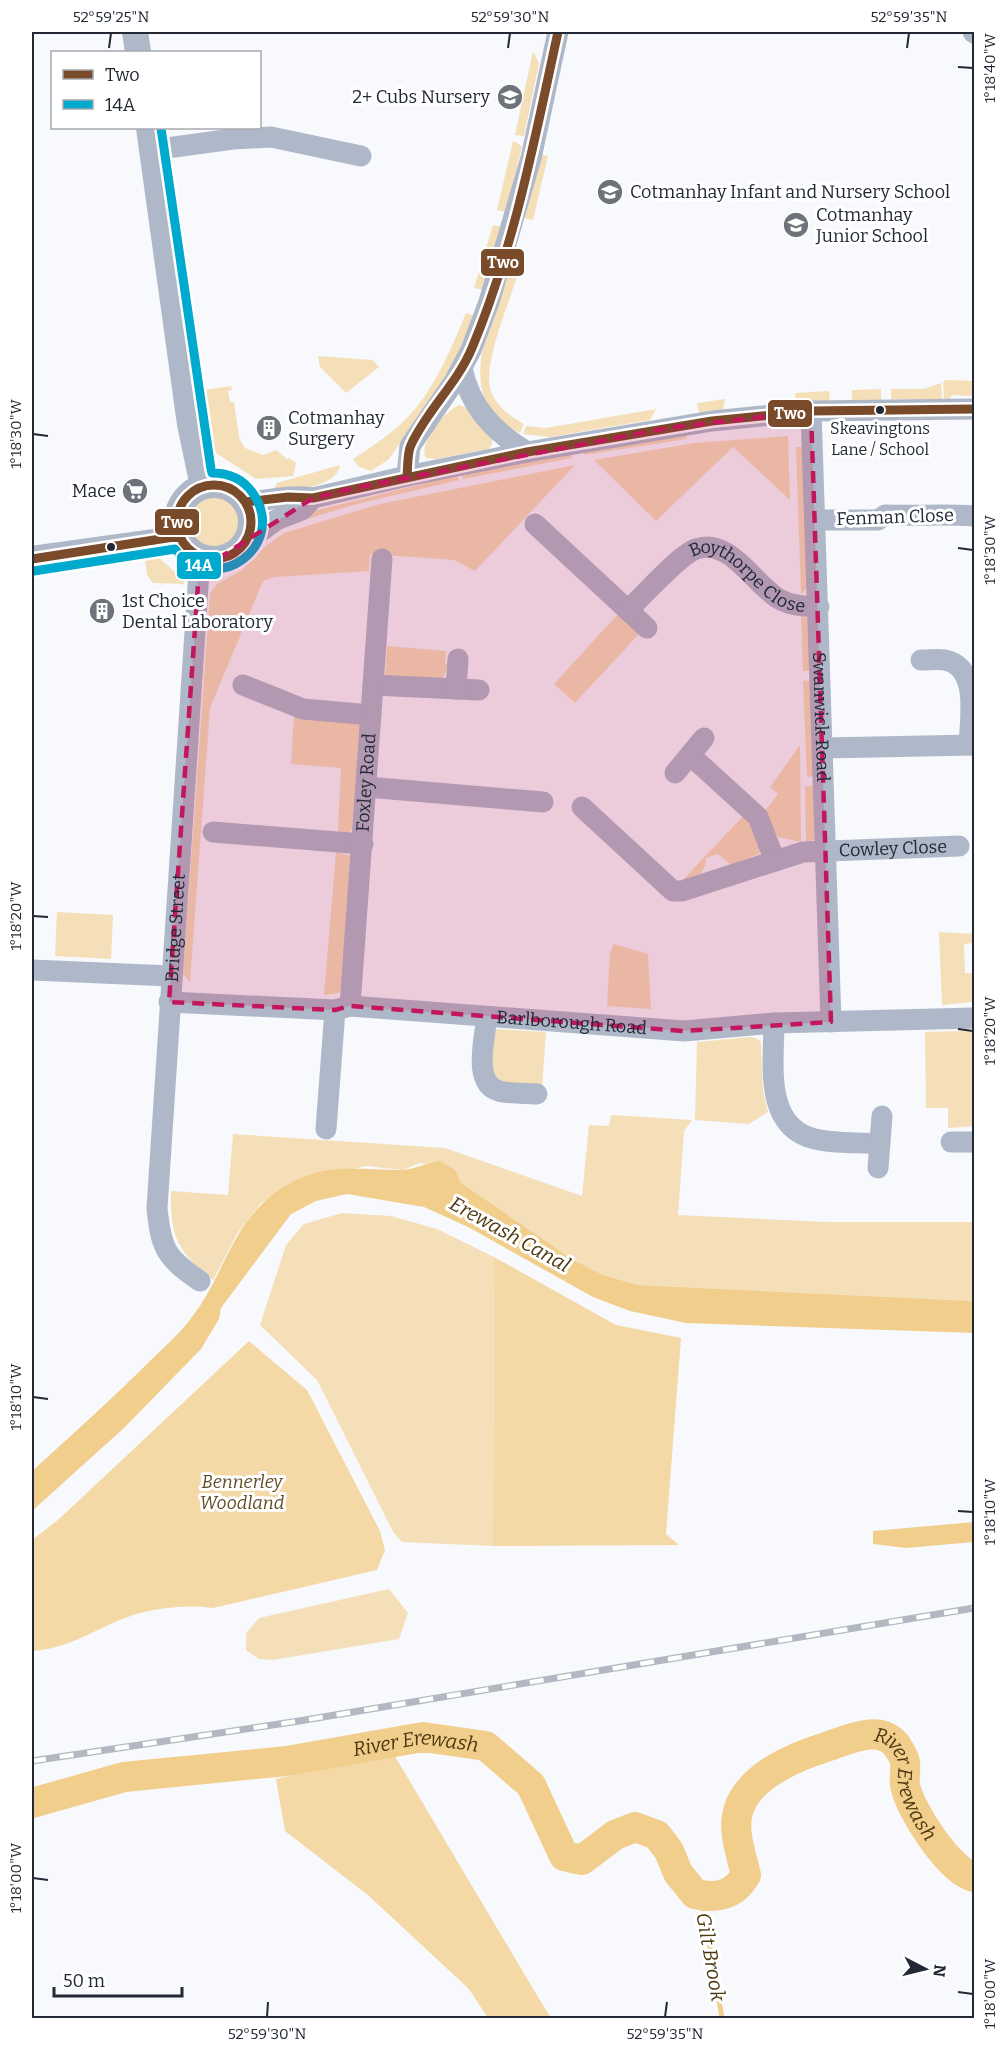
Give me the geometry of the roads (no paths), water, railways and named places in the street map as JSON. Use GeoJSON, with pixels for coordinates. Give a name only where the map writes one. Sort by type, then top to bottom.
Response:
{"type":"FeatureCollection","features":[{"type":"Feature","properties":{"kind":"street"},"geometry":{"type":"LineString","coordinates":[[135,32],[138,51]]}},
{"type":"Feature","properties":{"kind":"street"},"geometry":{"type":"LineString","coordinates":[[407,476],[410,446],[438,409],[462,368],[486,310],[531,158],[558,32]]}},
{"type":"Feature","properties":{"kind":"street"},"geometry":{"type":"LineString","coordinates":[[203,486],[190,424],[150,139],[271,137],[346,158]]}},
{"type":"Feature","properties":{"kind":"street"},"geometry":{"type":"LineString","coordinates":[[462,368],[472,397],[489,423],[498,433],[527,452]]}},
{"type":"Feature","properties":{"kind":"street"},"geometry":{"type":"LineString","coordinates":[[246,502],[270,501],[300,495],[313,498],[527,452],[712,421],[811,411],[975,409]]}},
{"type":"Feature","properties":{"kind":"street","name":"Swanwick Road"},"geometry":{"type":"LineString","coordinates":[[811,411],[831,1022]]}},
{"type":"Feature","properties":{"kind":"street"},"geometry":{"type":"LineString","coordinates":[[244,544],[251,527],[251,517],[246,502],[227,487],[203,486],[188,495],[177,519],[180,536],[188,548],[200,556],[219,558],[237,551],[276,520],[302,510],[313,498]]}},
{"type":"Feature","properties":{"kind":"street","name":"Fenman Close"},"geometry":{"type":"LineString","coordinates":[[815,520],[878,520],[885,515],[918,516],[926,513],[975,516]]}},
{"type":"Feature","properties":{"kind":"street"},"geometry":{"type":"LineString","coordinates":[[535,524],[647,628]]}},
{"type":"Feature","properties":{"kind":"street"},"geometry":{"type":"LineString","coordinates":[[32,559],[155,542],[180,536]]}},
{"type":"Feature","properties":{"kind":"street","name":"Boythorpe Close"},"geometry":{"type":"LineString","coordinates":[[628,610],[688,554],[707,547],[724,550],[779,599],[792,604],[819,607]]}},
{"type":"Feature","properties":{"kind":"street","name":"Bridge Street"},"geometry":{"type":"LineString","coordinates":[[200,556],[158,1192],[159,1229],[166,1254],[200,1281]]}},
{"type":"Feature","properties":{"kind":"street","name":"Foxley Road"},"geometry":{"type":"LineString","coordinates":[[326,1129],[363,844],[382,559]]}},
{"type":"Feature","properties":{"kind":"street"},"geometry":{"type":"LineString","coordinates":[[456,689],[458,659]]}},
{"type":"Feature","properties":{"kind":"street"},"geometry":{"type":"LineString","coordinates":[[823,748],[972,745],[970,692],[965,674],[958,666],[946,660],[921,660]]}},
{"type":"Feature","properties":{"kind":"street"},"geometry":{"type":"LineString","coordinates":[[243,685],[303,708],[371,715]]}},
{"type":"Feature","properties":{"kind":"street"},"geometry":{"type":"LineString","coordinates":[[373,685],[479,690]]}},
{"type":"Feature","properties":{"kind":"street"},"geometry":{"type":"LineString","coordinates":[[675,773],[704,738]]}},
{"type":"Feature","properties":{"kind":"street"},"geometry":{"type":"LineString","coordinates":[[690,756],[758,818],[775,861]]}},
{"type":"Feature","properties":{"kind":"street"},"geometry":{"type":"LineString","coordinates":[[367,787],[530,806]]}},
{"type":"Feature","properties":{"kind":"street","name":"Cowley Close"},"geometry":{"type":"LineString","coordinates":[[582,807],[673,891],[682,891],[716,871],[775,861],[803,852],[825,849],[959,845]]}},
{"type":"Feature","properties":{"kind":"street"},"geometry":{"type":"LineString","coordinates":[[213,832],[363,844]]}},
{"type":"Feature","properties":{"kind":"street"},"geometry":{"type":"LineString","coordinates":[[32,970],[171,976]]}},
{"type":"Feature","properties":{"kind":"street","name":"Barlborough Road"},"geometry":{"type":"LineString","coordinates":[[169,1002],[343,1008],[684,1031],[774,1023],[975,1018]]}},
{"type":"Feature","properties":{"kind":"street"},"geometry":{"type":"LineString","coordinates":[[486,1017],[482,1071],[487,1084],[500,1091],[537,1094]]}},
{"type":"Feature","properties":{"kind":"street"},"geometry":{"type":"LineString","coordinates":[[774,1023],[775,1097],[786,1120],[803,1135],[816,1139],[880,1144]]}},
{"type":"Feature","properties":{"kind":"street"},"geometry":{"type":"LineString","coordinates":[[878,1168],[882,1116]]}},
{"type":"Feature","properties":{"kind":"street"},"geometry":{"type":"LineString","coordinates":[[951,1142],[975,1142]]}},
{"type":"Feature","properties":{"kind":"water","name":"Erewash Canal"},"geometry":{"type":"Polygon","coordinates":[[[440,1161],[455,1170],[461,1183],[572,1259],[603,1275],[638,1285],[974,1301],[974,1333],[686,1323],[630,1311],[593,1297],[468,1227],[424,1207],[347,1194],[316,1201],[291,1214],[221,1308],[219,1319],[201,1349],[124,1428],[32,1511],[32,1471],[185,1326],[202,1303],[242,1229],[254,1212],[270,1197],[303,1177],[330,1170],[405,1170],[440,1161]]]}},
{"type":"Feature","properties":{"kind":"water"},"geometry":{"type":"Polygon","coordinates":[[[974,1522],[974,1542],[906,1548],[873,1544],[873,1531],[974,1522]]]}},
{"type":"Feature","properties":{"kind":"waterway","name":"River Erewash"},"geometry":{"type":"LineString","coordinates":[[32,1803],[124,1777],[287,1761],[423,1737],[486,1746],[531,1785],[564,1856],[582,1860],[615,1835],[635,1827],[657,1835],[669,1851],[678,1873],[695,1894],[711,1896],[731,1891],[746,1875],[738,1843],[736,1822],[742,1802],[755,1784],[783,1764],[854,1738],[873,1734],[882,1735],[897,1746],[905,1762],[905,1785],[908,1796],[922,1823],[954,1864],[964,1873],[974,1877]]}},
{"type":"Feature","properties":{"kind":"waterway","name":"Gilt Brook"},"geometry":{"type":"LineString","coordinates":[[701,1895],[722,2018]]}},
{"type":"Feature","properties":{"kind":"railway"},"geometry":{"type":"LineString","coordinates":[[32,1761],[299,1721],[974,1608]]}},
{"type":"Feature","properties":{"kind":"place","name":"2+ Cubs Nursery"},"geometry":{"type":"Point","coordinates":[510,97]}},
{"type":"Feature","properties":{"kind":"place","name":"Cotmanhay Infant and Nursery School"},"geometry":{"type":"Point","coordinates":[610,192]}},
{"type":"Feature","properties":{"kind":"place","name":"Cotmanhay Junior School"},"geometry":{"type":"Point","coordinates":[796,225]}},
{"type":"Feature","properties":{"kind":"place","name":"Skeavingtons Lane / School"},"geometry":{"type":"Point","coordinates":[880,410]}},
{"type":"Feature","properties":{"kind":"place","name":"Cotmanhay Surgery"},"geometry":{"type":"Point","coordinates":[269,428]}},
{"type":"Feature","properties":{"kind":"place","name":"Mace"},"geometry":{"type":"Point","coordinates":[135,491]}},
{"type":"Feature","properties":{"kind":"place","name":"1st Choice Dental Laboratory"},"geometry":{"type":"Point","coordinates":[102,611]}},
{"type":"Feature","properties":{"kind":"park label","name":"Bennerley Woodland"},"geometry":{"type":"Point","coordinates":[242,1492]}}]}
